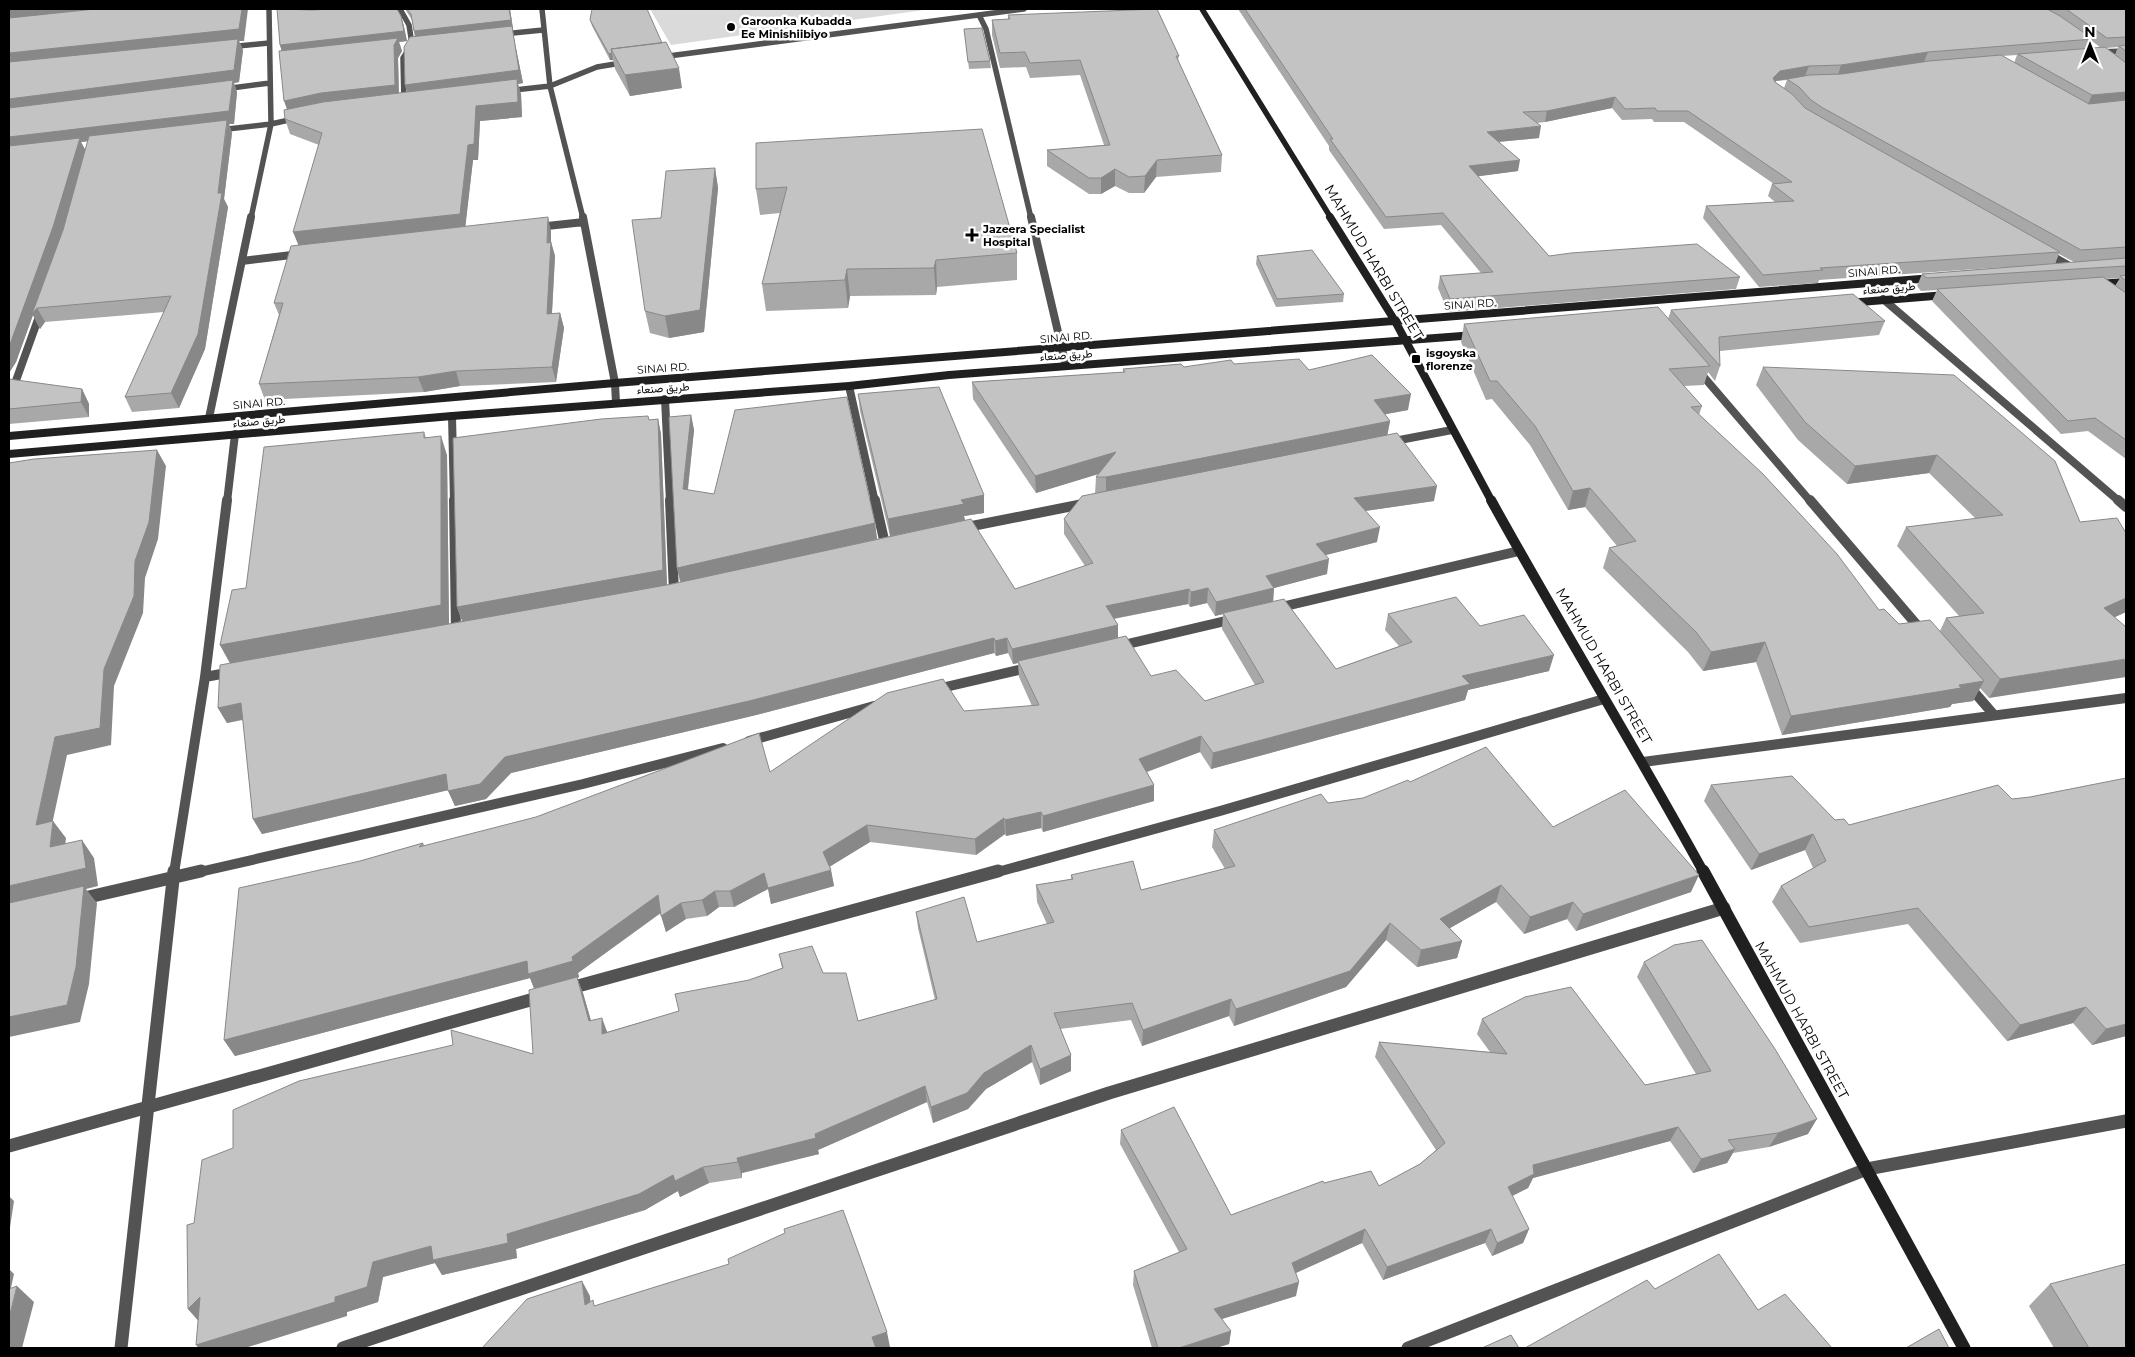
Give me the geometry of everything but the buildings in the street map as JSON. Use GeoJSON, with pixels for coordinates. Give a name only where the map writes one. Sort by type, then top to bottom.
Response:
{"type":"FeatureCollection","features":[{"type":"Feature","properties":{"kind":"main road","name":"MAHMUD HARBI STREET"},"geometry":{"type":"LineString","coordinates":[[1202,9],[1395,321],[1452,430],[1604,699],[1643,762],[1724,908],[1964,1348]]}},
{"type":"Feature","properties":{"kind":"main road"},"geometry":{"type":"LineString","coordinates":[[2054,269],[2077,267]]}},
{"type":"Feature","properties":{"kind":"main road","name":"SINAI RD."},"geometry":{"type":"LineString","coordinates":[[9,436],[615,383],[1940,278]]}},
{"type":"Feature","properties":{"kind":"main road"},"geometry":{"type":"LineString","coordinates":[[2088,285],[2126,282]]}},
{"type":"Feature","properties":{"kind":"main road","name":"طريق صنعاء"},"geometry":{"type":"LineString","coordinates":[[1843,303],[1951,294]]}},
{"type":"Feature","properties":{"kind":"main road","name":"طريق صنعاء"},"geometry":{"type":"LineString","coordinates":[[9,454],[616,402],[848,386],[949,375],[1482,335]]}},
{"type":"Feature","properties":{"kind":"main road"},"geometry":{"type":"LineString","coordinates":[[947,358],[949,375]]}},
{"type":"Feature","properties":{"kind":"street"},"geometry":{"type":"LineString","coordinates":[[381,10],[401,9],[409,25],[412,44],[404,58],[404,103]]}},
{"type":"Feature","properties":{"kind":"street"},"geometry":{"type":"LineString","coordinates":[[542,9],[550,86],[584,222],[615,383],[616,402]]}},
{"type":"Feature","properties":{"kind":"street"},"geometry":{"type":"LineString","coordinates":[[658,58],[1024,9]]}},
{"type":"Feature","properties":{"kind":"street"},"geometry":{"type":"LineString","coordinates":[[209,418],[271,124],[269,12],[278,16]]}},
{"type":"Feature","properties":{"kind":"street"},"geometry":{"type":"LineString","coordinates":[[979,15],[986,29],[1060,349],[1066,366]]}},
{"type":"Feature","properties":{"kind":"street"},"geometry":{"type":"LineString","coordinates":[[496,35],[543,30]]}},
{"type":"Feature","properties":{"kind":"street"},"geometry":{"type":"LineString","coordinates":[[221,48],[269,43]]}},
{"type":"Feature","properties":{"kind":"street"},"geometry":{"type":"LineString","coordinates":[[402,45],[421,43]]}},
{"type":"Feature","properties":{"kind":"street"},"geometry":{"type":"LineString","coordinates":[[2089,50],[2097,52],[2126,51]]}},
{"type":"Feature","properties":{"kind":"street"},"geometry":{"type":"LineString","coordinates":[[2097,52],[2105,58]]}},
{"type":"Feature","properties":{"kind":"street"},"geometry":{"type":"LineString","coordinates":[[270,62],[279,61]]}},
{"type":"Feature","properties":{"kind":"street"},"geometry":{"type":"LineString","coordinates":[[502,91],[550,86],[597,67],[631,62]]}},
{"type":"Feature","properties":{"kind":"street"},"geometry":{"type":"LineString","coordinates":[[222,90],[270,83]]}},
{"type":"Feature","properties":{"kind":"street"},"geometry":{"type":"LineString","coordinates":[[395,104],[414,102]]}},
{"type":"Feature","properties":{"kind":"street"},"geometry":{"type":"LineString","coordinates":[[211,131],[271,124],[308,116]]}},
{"type":"Feature","properties":{"kind":"street"},"geometry":{"type":"LineString","coordinates":[[526,229],[584,222]]}},
{"type":"Feature","properties":{"kind":"street"},"geometry":{"type":"LineString","coordinates":[[2039,248],[2077,267]]}},
{"type":"Feature","properties":{"kind":"street"},"geometry":{"type":"LineString","coordinates":[[242,261],[310,253]]}},
{"type":"Feature","properties":{"kind":"street"},"geometry":{"type":"LineString","coordinates":[[2098,284],[2112,294]]}},
{"type":"Feature","properties":{"kind":"street"},"geometry":{"type":"LineString","coordinates":[[9,400],[45,299]]}},
{"type":"Feature","properties":{"kind":"street"},"geometry":{"type":"LineString","coordinates":[[1882,299],[2126,507]]}},
{"type":"Feature","properties":{"kind":"street"},"geometry":{"type":"LineString","coordinates":[[1694,365],[1930,641]]}},
{"type":"Feature","properties":{"kind":"street"},"geometry":{"type":"LineString","coordinates":[[848,386],[885,544]]}},
{"type":"Feature","properties":{"kind":"street"},"geometry":{"type":"LineString","coordinates":[[665,399],[674,592]]}},
{"type":"Feature","properties":{"kind":"street"},"geometry":{"type":"LineString","coordinates":[[452,416],[456,632]]}},
{"type":"Feature","properties":{"kind":"street"},"geometry":{"type":"LineString","coordinates":[[1383,444],[1452,430]]}},
{"type":"Feature","properties":{"kind":"street"},"geometry":{"type":"LineString","coordinates":[[121,1348],[173,877],[204,677],[235,434]]}},
{"type":"Feature","properties":{"kind":"street"},"geometry":{"type":"LineString","coordinates":[[953,530],[1100,501]]}},
{"type":"Feature","properties":{"kind":"street"},"geometry":{"type":"LineString","coordinates":[[1268,610],[1520,550]]}},
{"type":"Feature","properties":{"kind":"street"},"geometry":{"type":"LineString","coordinates":[[1104,650],[1249,615]]}},
{"type":"Feature","properties":{"kind":"street"},"geometry":{"type":"LineString","coordinates":[[930,691],[1046,664]]}},
{"type":"Feature","properties":{"kind":"street"},"geometry":{"type":"LineString","coordinates":[[204,677],[243,670]]}},
{"type":"Feature","properties":{"kind":"street"},"geometry":{"type":"LineString","coordinates":[[1962,678],[1994,715]]}},
{"type":"Feature","properties":{"kind":"street"},"geometry":{"type":"LineString","coordinates":[[1643,762],[2126,698]]}},
{"type":"Feature","properties":{"kind":"street"},"geometry":{"type":"LineString","coordinates":[[9,1146],[696,953],[1220,811],[1604,699]]}},
{"type":"Feature","properties":{"kind":"street"},"geometry":{"type":"LineString","coordinates":[[67,902],[583,784],[735,745],[882,704]]}},
{"type":"Feature","properties":{"kind":"street"},"geometry":{"type":"LineString","coordinates":[[344,1348],[1108,1093],[1724,908]]}},
{"type":"Feature","properties":{"kind":"street"},"geometry":{"type":"LineString","coordinates":[[1408,1348],[1867,1169],[2126,1121]]}},
{"type":"Feature","properties":{"kind":"shaded area","name":"Garoonka Kubadda Ee Minishiibiyo"},"geometry":{"type":"Polygon","coordinates":[[[650,9],[931,9],[671,45],[650,9]]]}},
{"type":"Feature","properties":{"kind":"place","name":"Garoonka Kubadda Ee Minishiibiyo"},"geometry":{"type":"Point","coordinates":[731,27]}},
{"type":"Feature","properties":{"kind":"place","name":"Jazeera Specialist Hospital"},"geometry":{"type":"Point","coordinates":[972,235]}},
{"type":"Feature","properties":{"kind":"place","name":"isgoyska florenze"},"geometry":{"type":"Point","coordinates":[1416,359]}}]}
